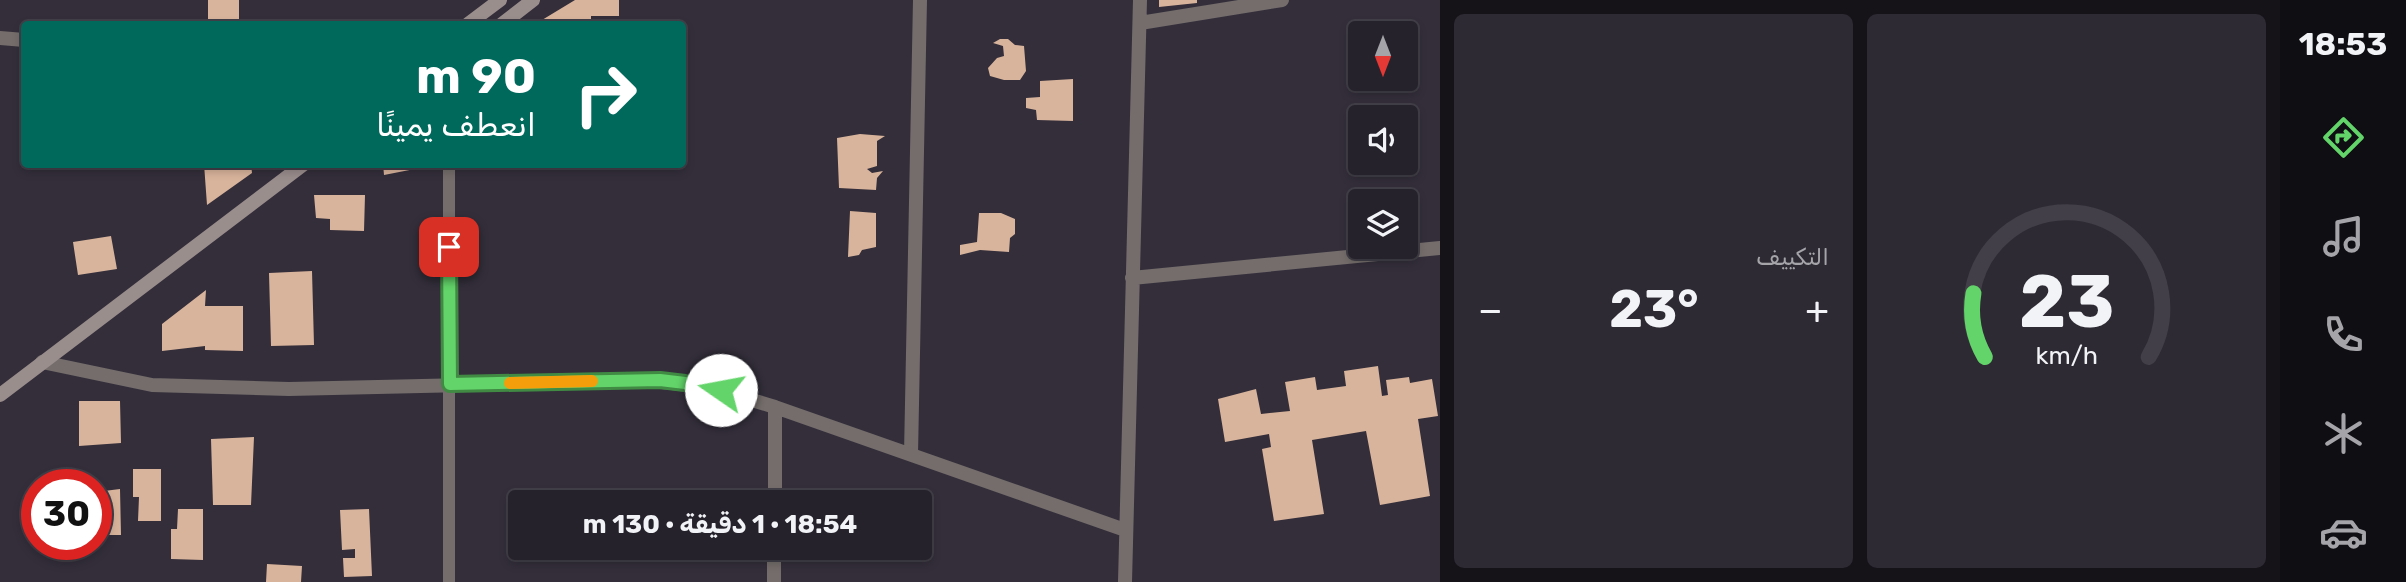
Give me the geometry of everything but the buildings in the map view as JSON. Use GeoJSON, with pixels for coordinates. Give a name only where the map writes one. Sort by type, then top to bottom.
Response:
{"type":"FeatureCollection","features":[{"type":"Feature","properties":{"kind":"street"},"geometry":{"type":"LineString","coordinates":[[472,21],[500,0]]}},
{"type":"Feature","properties":{"kind":"street"},"geometry":{"type":"LineString","coordinates":[[506,21],[533,0]]}},
{"type":"Feature","properties":{"kind":"street"},"geometry":{"type":"LineString","coordinates":[[911,454],[920,0]]}},
{"type":"Feature","properties":{"kind":"street"},"geometry":{"type":"LineString","coordinates":[[1125,582],[1140,0]]}},
{"type":"Feature","properties":{"kind":"street"},"geometry":{"type":"LineString","coordinates":[[1140,23],[1282,0]]}},
{"type":"Feature","properties":{"kind":"street"},"geometry":{"type":"LineString","coordinates":[[0,38],[21,40]]}},
{"type":"Feature","properties":{"kind":"street"},"geometry":{"type":"LineString","coordinates":[[0,395],[299,168]]}},
{"type":"Feature","properties":{"kind":"street"},"geometry":{"type":"LineString","coordinates":[[1132,278],[1440,248]]}},
{"type":"Feature","properties":{"kind":"street"},"geometry":{"type":"LineString","coordinates":[[42,362],[152,386],[289,389],[660,380],[685,383],[721,390],[775,407],[1125,530]]}},
{"type":"Feature","properties":{"kind":"street"},"geometry":{"type":"LineString","coordinates":[[775,407],[775,490]]}},
{"type":"Feature","properties":{"kind":"street"},"geometry":{"type":"LineString","coordinates":[[774,560],[774,582]]}},
{"type":"Feature","properties":{"kind":"lane"},"geometry":{"type":"LineString","coordinates":[[449,168],[449,582]]}},
{"type":"Feature","properties":{"kind":"slow traffic"},"geometry":{"type":"LineString","coordinates":[[510,383],[592,381]]}},
{"type":"Feature","properties":{"kind":"route"},"geometry":{"type":"LineString","coordinates":[[449,247],[450,384],[660,380],[721,390]]}}]}
